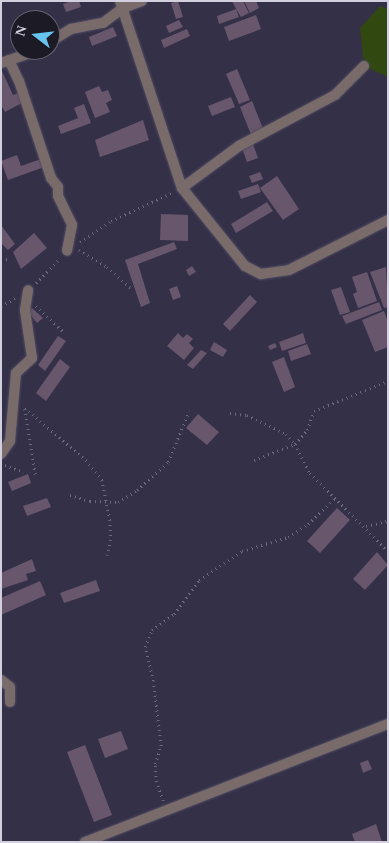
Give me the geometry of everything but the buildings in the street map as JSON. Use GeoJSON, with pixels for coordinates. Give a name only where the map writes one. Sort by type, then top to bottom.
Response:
{"type":"FeatureCollection","features":[{"type":"Feature","properties":{"kind":"street"},"geometry":{"type":"LineString","coordinates":[[60,36],[71,29],[103,23],[121,5],[142,1]]}},
{"type":"Feature","properties":{"kind":"street"},"geometry":{"type":"LineString","coordinates":[[121,5],[182,188],[245,266],[262,274],[289,270],[388,220]]}},
{"type":"Feature","properties":{"kind":"street"},"geometry":{"type":"LineString","coordinates":[[5,62],[19,81],[51,178],[58,187],[58,196],[72,225],[70,249]]}},
{"type":"Feature","properties":{"kind":"street"},"geometry":{"type":"LineString","coordinates":[[182,188],[239,146],[335,95],[364,66]]}},
{"type":"Feature","properties":{"kind":"street"},"geometry":{"type":"LineString","coordinates":[[1,454],[10,441],[11,398],[16,373],[32,358],[25,310],[27,295]]}},
{"type":"Feature","properties":{"kind":"street"},"geometry":{"type":"LineString","coordinates":[[1,680],[10,687],[10,702]]}},
{"type":"Feature","properties":{"kind":"street"},"geometry":{"type":"LineString","coordinates":[[85,842],[388,724]]}},
{"type":"Feature","properties":{"kind":"path"},"geometry":{"type":"LineString","coordinates":[[1,306],[27,295],[70,249],[111,221],[182,188]]}},
{"type":"Feature","properties":{"kind":"path"},"geometry":{"type":"LineString","coordinates":[[70,249],[107,267],[132,289]]}},
{"type":"Feature","properties":{"kind":"path"},"geometry":{"type":"LineString","coordinates":[[1,260],[8,258]]}},
{"type":"Feature","properties":{"kind":"path"},"geometry":{"type":"LineString","coordinates":[[27,295],[64,332]]}},
{"type":"Feature","properties":{"kind":"path"},"geometry":{"type":"LineString","coordinates":[[254,460],[295,444],[307,430],[314,411],[388,381]]}},
{"type":"Feature","properties":{"kind":"path"},"geometry":{"type":"LineString","coordinates":[[11,398],[96,471],[108,501],[111,540],[106,556]]}},
{"type":"Feature","properties":{"kind":"path"},"geometry":{"type":"LineString","coordinates":[[25,409],[36,477]]}},
{"type":"Feature","properties":{"kind":"path"},"geometry":{"type":"LineString","coordinates":[[70,495],[90,501],[118,502],[137,490],[168,462],[188,411]]}},
{"type":"Feature","properties":{"kind":"path"},"geometry":{"type":"LineString","coordinates":[[230,413],[268,424],[295,444],[310,473],[366,526],[388,551]]}},
{"type":"Feature","properties":{"kind":"path"},"geometry":{"type":"LineString","coordinates":[[1,463],[24,472]]}},
{"type":"Feature","properties":{"kind":"path"},"geometry":{"type":"LineString","coordinates":[[167,811],[156,782],[159,730],[145,647],[152,630],[174,614],[199,580],[242,551],[288,537],[308,524],[335,498]]}},
{"type":"Feature","properties":{"kind":"path"},"geometry":{"type":"LineString","coordinates":[[366,526],[388,521]]}},
{"type":"Feature","properties":{"kind":"green space"},"geometry":{"type":"Polygon","coordinates":[[[380,6],[388,9],[388,77],[364,66],[360,28],[380,6]]]}}]}
